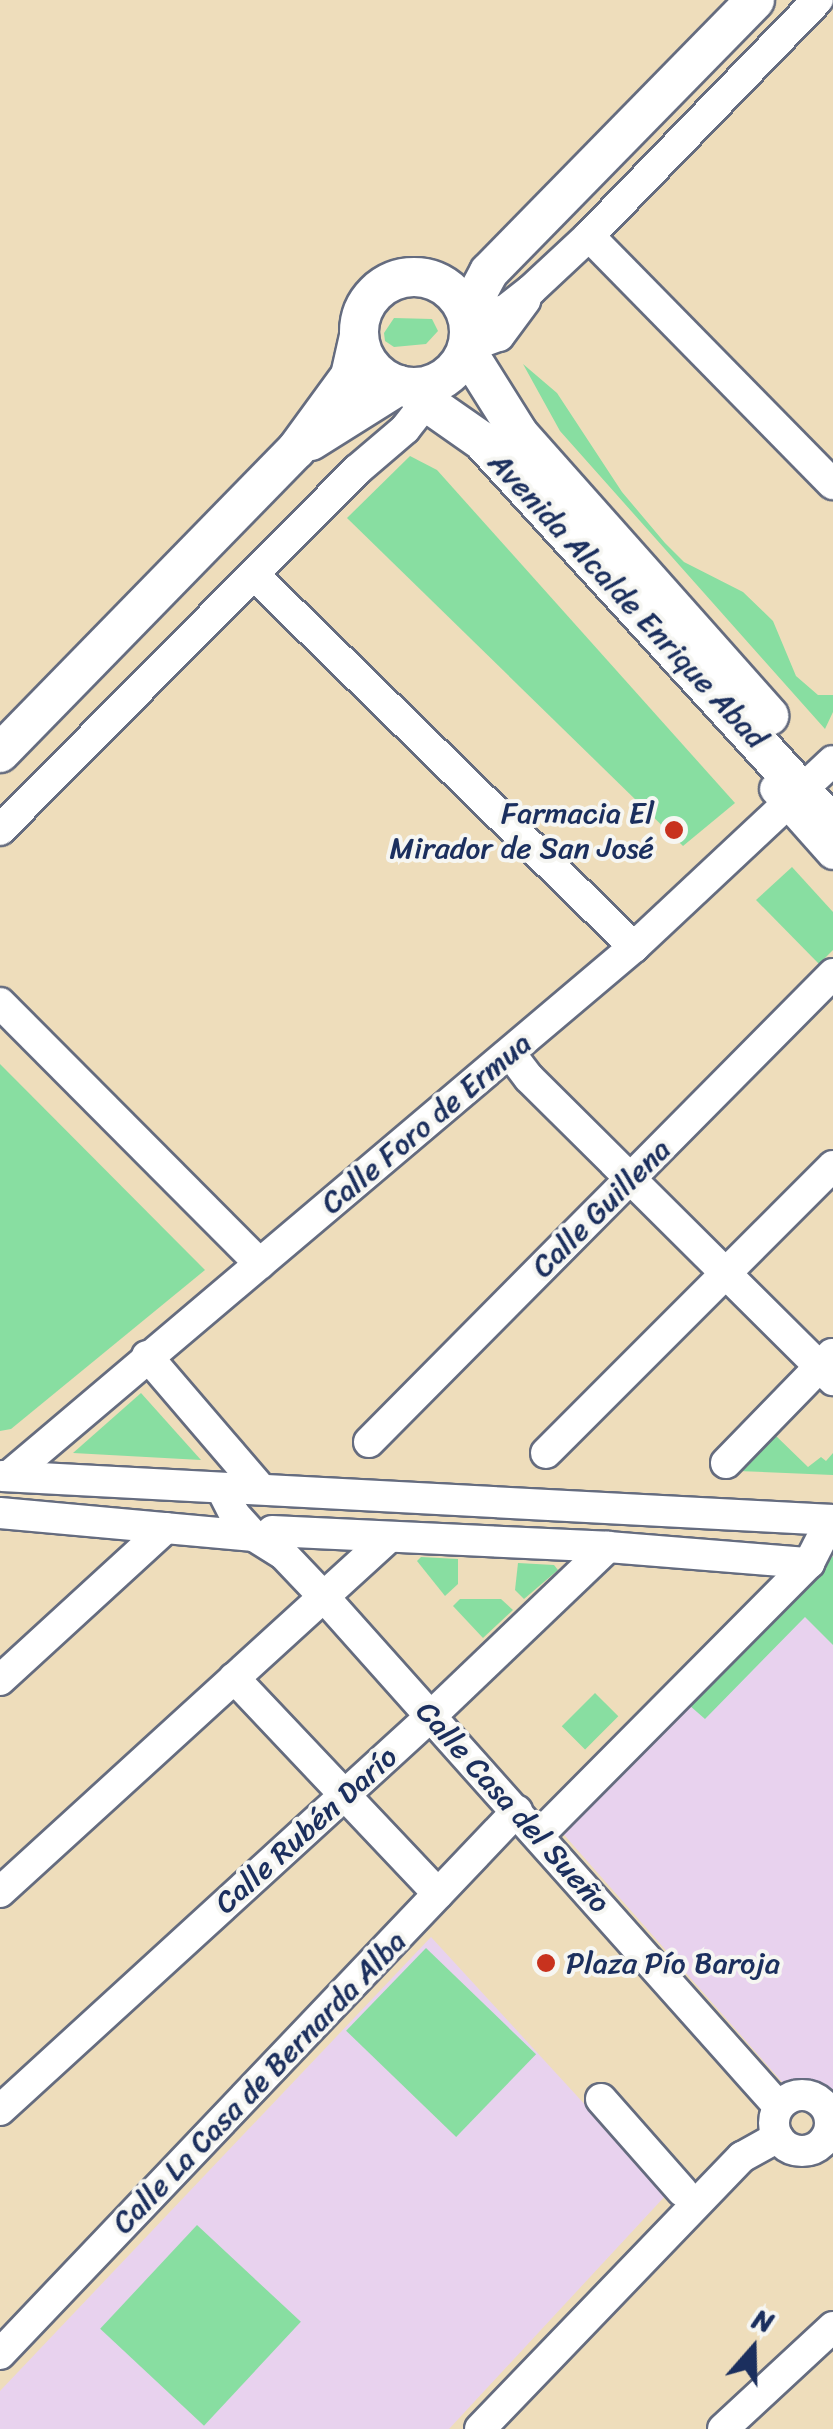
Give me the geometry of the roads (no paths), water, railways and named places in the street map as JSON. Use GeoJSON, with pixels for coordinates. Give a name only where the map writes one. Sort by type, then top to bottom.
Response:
{"type":"FeatureCollection","features":[{"type":"Feature","properties":{"kind":"main road"},"geometry":{"type":"LineString","coordinates":[[296,450],[359,444],[411,390],[450,375],[471,323],[556,202],[755,0]]}},
{"type":"Feature","properties":{"kind":"main road"},"geometry":{"type":"LineString","coordinates":[[0,753],[296,450],[350,376],[364,306],[376,291],[399,278],[418,276],[487,250],[556,202]]}},
{"type":"Feature","properties":{"kind":"main road"},"geometry":{"type":"LineString","coordinates":[[418,276],[440,282],[455,294],[471,323]]}},
{"type":"Feature","properties":{"kind":"main road","name":"Avenida Alcalde Enrique Abad"},"geometry":{"type":"LineString","coordinates":[[471,323],[519,434],[815,783],[833,825]]}},
{"type":"Feature","properties":{"kind":"main road"},"geometry":{"type":"LineString","coordinates":[[359,336],[371,366],[411,390]]}},
{"type":"Feature","properties":{"kind":"main road","name":"Avenida Alcalde Enrique Abad"},"geometry":{"type":"LineString","coordinates":[[411,390],[482,441],[815,783]]}},
{"type":"Feature","properties":{"kind":"street"},"geometry":{"type":"LineString","coordinates":[[531,290],[508,296],[471,323],[499,336],[531,290],[589,236],[818,0]]}},
{"type":"Feature","properties":{"kind":"street"},"geometry":{"type":"LineString","coordinates":[[589,236],[833,484]]}},
{"type":"Feature","properties":{"kind":"street"},"geometry":{"type":"LineString","coordinates":[[0,830],[254,575],[359,444],[405,429],[411,390]]}},
{"type":"Feature","properties":{"kind":"street"},"geometry":{"type":"LineString","coordinates":[[254,575],[634,946]]}},
{"type":"Feature","properties":{"kind":"street"},"geometry":{"type":"LineString","coordinates":[[815,783],[833,854]]}},
{"type":"Feature","properties":{"kind":"street","name":"Calle Foro de Ermua"},"geometry":{"type":"LineString","coordinates":[[5,1476],[510,1053],[815,783]]}},
{"type":"Feature","properties":{"kind":"street","name":"Calle Guillena"},"geometry":{"type":"LineString","coordinates":[[369,1442],[833,974]]}},
{"type":"Feature","properties":{"kind":"street"},"geometry":{"type":"LineString","coordinates":[[0,1003],[260,1264]]}},
{"type":"Feature","properties":{"kind":"street"},"geometry":{"type":"LineString","coordinates":[[510,1053],[529,1078],[630,1179],[829,1367],[726,1462]]}},
{"type":"Feature","properties":{"kind":"street"},"geometry":{"type":"LineString","coordinates":[[546,1453],[833,1166]]}},
{"type":"Feature","properties":{"kind":"street","name":"Calle Casa del Sueño"},"geometry":{"type":"LineString","coordinates":[[146,1356],[258,1490],[270,1540]]}},
{"type":"Feature","properties":{"kind":"street"},"geometry":{"type":"LineString","coordinates":[[5,1476],[832,1520],[809,1563],[539,1835]]}},
{"type":"Feature","properties":{"kind":"street"},"geometry":{"type":"LineString","coordinates":[[44,1514],[46,1477]]}},
{"type":"Feature","properties":{"kind":"street","name":"Calle Casa del Sueño"},"geometry":{"type":"LineString","coordinates":[[221,1488],[235,1515],[270,1540],[324,1596],[539,1835],[778,2122]]}},
{"type":"Feature","properties":{"kind":"street"},"geometry":{"type":"LineString","coordinates":[[0,1513],[44,1514],[270,1540],[387,1539],[608,1547],[809,1563]]}},
{"type":"Feature","properties":{"kind":"street"},"geometry":{"type":"LineString","coordinates":[[0,1680],[166,1528]]}},
{"type":"Feature","properties":{"kind":"street"},"geometry":{"type":"LineString","coordinates":[[0,1892],[387,1539]]}},
{"type":"Feature","properties":{"kind":"street","name":"Calle Rubén Darío"},"geometry":{"type":"LineString","coordinates":[[0,2110],[430,1716],[608,1547]]}},
{"type":"Feature","properties":{"kind":"street"},"geometry":{"type":"LineString","coordinates":[[234,1678],[438,1894]]}},
{"type":"Feature","properties":{"kind":"street","name":"Calle La Casa de Bernarda Alba"},"geometry":{"type":"LineString","coordinates":[[4,2342],[517,1811]]}},
{"type":"Feature","properties":{"kind":"street"},"geometry":{"type":"LineString","coordinates":[[480,2429],[702,2204],[778,2122],[793,2096],[811,2096],[830,2130],[792,2149],[778,2122]]}},
{"type":"Feature","properties":{"kind":"street"},"geometry":{"type":"LineString","coordinates":[[600,2099],[682,2191]]}},
{"type":"Feature","properties":{"kind":"street"},"geometry":{"type":"LineString","coordinates":[[723,2429],[831,2332]]}},
{"type":"Feature","properties":{"kind":"place","name":"Farmacia El Mirador de San José"},"geometry":{"type":"Point","coordinates":[674,830]}},
{"type":"Feature","properties":{"kind":"place","name":"Plaza Pío Baroja"},"geometry":{"type":"Point","coordinates":[546,1963]}}]}
